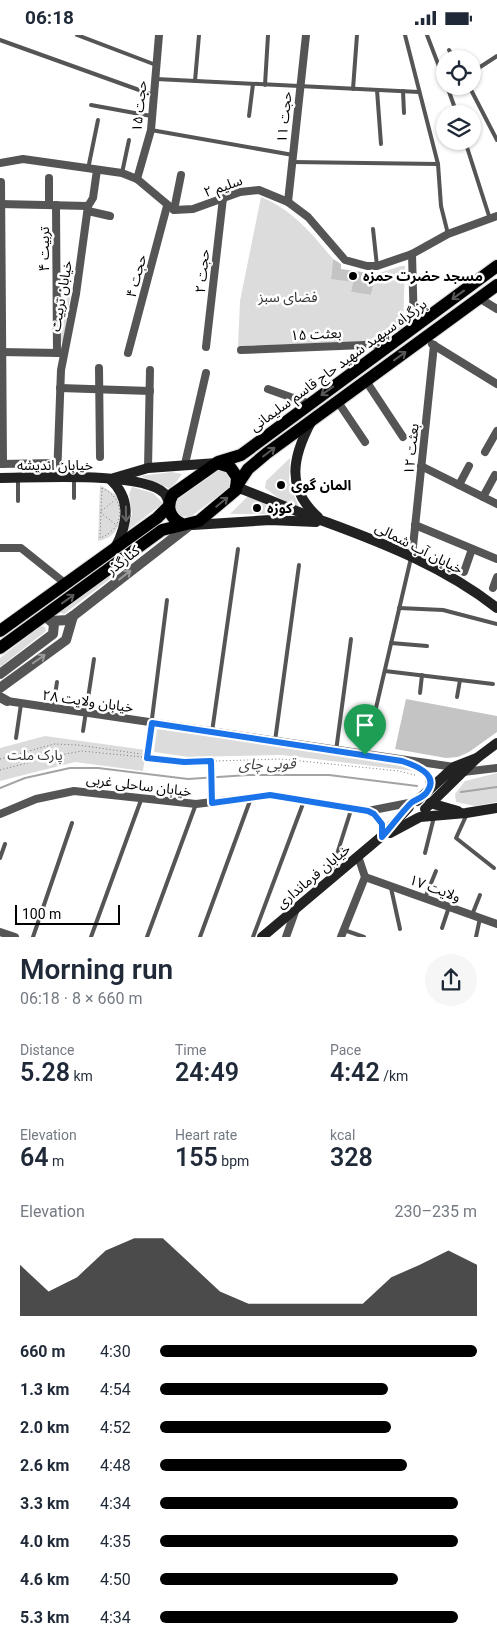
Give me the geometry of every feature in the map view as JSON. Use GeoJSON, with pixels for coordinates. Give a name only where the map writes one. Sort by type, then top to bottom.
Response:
{"type":"FeatureCollection","features":[{"type":"Feature","properties":{"kind":"highway","name":"بزرگراه سپهبد شهید حاج قاسم سلیمانی"},"geometry":{"type":"LineString","coordinates":[[169,505],[173,494],[217,463],[241,455],[497,266]]}},
{"type":"Feature","properties":{"kind":"highway","name":"بزرگراه سپهبد شهید حاج قاسم سلیمانی"},"geometry":{"type":"LineString","coordinates":[[186,525],[213,510],[234,492],[248,469],[366,381],[429,342],[479,298],[497,285]]}},
{"type":"Feature","properties":{"kind":"highway"},"geometry":{"type":"LineString","coordinates":[[217,463],[225,464],[232,469],[237,477],[236,487]]}},
{"type":"Feature","properties":{"kind":"highway"},"geometry":{"type":"LineString","coordinates":[[169,505],[172,517],[186,525]]}},
{"type":"Feature","properties":{"kind":"highway"},"geometry":{"type":"LineString","coordinates":[[0,631],[113,551],[157,518],[169,505]]}},
{"type":"Feature","properties":{"kind":"highway"},"geometry":{"type":"LineString","coordinates":[[0,648],[162,530],[186,525]]}},
{"type":"Feature","properties":{"kind":"main road"},"geometry":{"type":"LineString","coordinates":[[312,420],[299,448],[296,477],[304,503],[325,522]]}},
{"type":"Feature","properties":{"kind":"main road","name":"خیابان اندیشه"},"geometry":{"type":"LineString","coordinates":[[110,479],[148,468],[217,463]]}},
{"type":"Feature","properties":{"kind":"main road","name":"خیابان اندیشه"},"geometry":{"type":"LineString","coordinates":[[0,478],[110,479],[148,485],[166,495],[169,505]]}},
{"type":"Feature","properties":{"kind":"main road"},"geometry":{"type":"LineString","coordinates":[[110,479],[121,491],[127,511],[124,530],[113,551]]}},
{"type":"Feature","properties":{"kind":"main road","name":"خیابان آب شمالی"},"geometry":{"type":"LineString","coordinates":[[236,487],[412,556],[461,584],[497,608]]}},
{"type":"Feature","properties":{"kind":"main road","name":"خیابان آب شمالی"},"geometry":{"type":"LineString","coordinates":[[186,525],[270,520],[325,522]]}},
{"type":"Feature","properties":{"kind":"main road","name":"خیابان فرمانداری"},"geometry":{"type":"LineString","coordinates":[[382,837],[413,803],[495,746]]}},
{"type":"Feature","properties":{"kind":"main road","name":"خیابان فرمانداری"},"geometry":{"type":"LineString","coordinates":[[262,937],[382,837],[423,811],[458,770]]}},
{"type":"Feature","properties":{"kind":"main road"},"geometry":{"type":"LineString","coordinates":[[423,811],[421,803],[413,803],[411,816],[423,811],[466,813]]}},
{"type":"Feature","properties":{"kind":"main road"},"geometry":{"type":"LineString","coordinates":[[423,811],[435,816],[497,808]]}},
{"type":"Feature","properties":{"kind":"street","name":"حجت ۱۵"},"geometry":{"type":"LineString","coordinates":[[137,179],[151,130],[159,35]]}},
{"type":"Feature","properties":{"kind":"street","name":"حجت ۱۱"},"geometry":{"type":"LineString","coordinates":[[288,203],[306,35]]}},
{"type":"Feature","properties":{"kind":"street"},"geometry":{"type":"LineString","coordinates":[[0,163],[23,159],[122,173],[137,179],[171,208]]}},
{"type":"Feature","properties":{"kind":"street","name":"خیابان تربیت"},"geometry":{"type":"LineString","coordinates":[[57,478],[60,353],[76,294],[88,209],[93,198],[97,170]]}},
{"type":"Feature","properties":{"kind":"street","name":"حجت ۴"},"geometry":{"type":"LineString","coordinates":[[128,353],[181,175]]}},
{"type":"Feature","properties":{"kind":"street","name":"تربیت ۴"},"geometry":{"type":"LineString","coordinates":[[49,178],[53,205],[60,353]]}},
{"type":"Feature","properties":{"kind":"street"},"geometry":{"type":"LineString","coordinates":[[1,182],[2,463],[57,463]]}},
{"type":"Feature","properties":{"kind":"street","name":"سلیم ۲"},"geometry":{"type":"LineString","coordinates":[[171,208],[193,209],[252,189],[268,193],[288,203],[308,217],[345,260],[358,265],[377,266],[412,253],[448,234],[494,218]]}},
{"type":"Feature","properties":{"kind":"street","name":"حجت ۲"},"geometry":{"type":"LineString","coordinates":[[206,347],[223,198]]}},
{"type":"Feature","properties":{"kind":"street"},"geometry":{"type":"LineString","coordinates":[[1,204],[53,205],[88,209],[110,216]]}},
{"type":"Feature","properties":{"kind":"street"},"geometry":{"type":"LineString","coordinates":[[412,253],[414,327]]}},
{"type":"Feature","properties":{"kind":"street"},"geometry":{"type":"LineString","coordinates":[[479,298],[497,309]]}},
{"type":"Feature","properties":{"kind":"street"},"geometry":{"type":"LineString","coordinates":[[429,342],[497,384]]}},
{"type":"Feature","properties":{"kind":"street","name":"بعثت ۱۲"},"geometry":{"type":"LineString","coordinates":[[412,556],[421,466],[429,342]]}},
{"type":"Feature","properties":{"kind":"street","name":"بعثت ۱۵"},"geometry":{"type":"LineString","coordinates":[[242,350],[392,343]]}},
{"type":"Feature","properties":{"kind":"street"},"geometry":{"type":"LineString","coordinates":[[1,352],[60,353]]}},
{"type":"Feature","properties":{"kind":"street"},"geometry":{"type":"LineString","coordinates":[[99,368],[100,457]]}},
{"type":"Feature","properties":{"kind":"street"},"geometry":{"type":"LineString","coordinates":[[148,468],[150,370]]}},
{"type":"Feature","properties":{"kind":"street"},"geometry":{"type":"LineString","coordinates":[[185,464],[206,373]]}},
{"type":"Feature","properties":{"kind":"street"},"geometry":{"type":"LineString","coordinates":[[366,381],[403,437]]}},
{"type":"Feature","properties":{"kind":"street"},"geometry":{"type":"LineString","coordinates":[[60,388],[150,391]]}},
{"type":"Feature","properties":{"kind":"street"},"geometry":{"type":"LineString","coordinates":[[268,389],[310,404]]}},
{"type":"Feature","properties":{"kind":"street"},"geometry":{"type":"LineString","coordinates":[[338,401],[365,442]]}},
{"type":"Feature","properties":{"kind":"street"},"geometry":{"type":"LineString","coordinates":[[485,452],[497,431]]}},
{"type":"Feature","properties":{"kind":"street"},"geometry":{"type":"LineString","coordinates":[[421,466],[497,504]]}},
{"type":"Feature","properties":{"kind":"street"},"geometry":{"type":"LineString","coordinates":[[459,485],[469,466]]}},
{"type":"Feature","properties":{"kind":"street"},"geometry":{"type":"LineString","coordinates":[[483,497],[495,475]]}},
{"type":"Feature","properties":{"kind":"street","name":"کنارگذر"},"geometry":{"type":"LineString","coordinates":[[73,616],[186,525]]}},
{"type":"Feature","properties":{"kind":"street"},"geometry":{"type":"LineString","coordinates":[[415,525],[497,559]]}},
{"type":"Feature","properties":{"kind":"street"},"geometry":{"type":"LineString","coordinates":[[0,548],[21,548],[66,584]]}},
{"type":"Feature","properties":{"kind":"street"},"geometry":{"type":"LineString","coordinates":[[464,572],[472,549]]}},
{"type":"Feature","properties":{"kind":"street"},"geometry":{"type":"LineString","coordinates":[[493,588],[497,577]]}},
{"type":"Feature","properties":{"kind":"street"},"geometry":{"type":"LineString","coordinates":[[0,674],[51,637],[54,626],[73,616]]}},
{"type":"Feature","properties":{"kind":"street"},"geometry":{"type":"LineString","coordinates":[[0,688],[64,642],[73,616]]}},
{"type":"Feature","properties":{"kind":"street"},"geometry":{"type":"LineString","coordinates":[[39,620],[47,618],[54,626],[64,627],[68,634]]}},
{"type":"Feature","properties":{"kind":"street","name":"خیابان ولایت ۲۸"},"geometry":{"type":"LineString","coordinates":[[2,700],[458,770],[497,768]]}},
{"type":"Feature","properties":{"kind":"street","name":"خیابان ولایت ۲۸"},"geometry":{"type":"LineString","coordinates":[[402,761],[425,771],[430,782],[428,791]]}},
{"type":"Feature","properties":{"kind":"street","name":"خیابان ساحلی غربی"},"geometry":{"type":"LineString","coordinates":[[0,814],[36,799],[74,791],[88,791],[141,800],[196,805],[270,795],[368,811],[413,803]]}},
{"type":"Feature","properties":{"kind":"street"},"geometry":{"type":"LineString","coordinates":[[368,811],[374,814],[382,824],[382,837]]}},
{"type":"Feature","properties":{"kind":"street"},"geometry":{"type":"LineString","coordinates":[[343,933],[365,877],[358,857]]}},
{"type":"Feature","properties":{"kind":"street","name":"ولایت ۱۷"},"geometry":{"type":"LineString","coordinates":[[365,877],[497,924]]}},
{"type":"Feature","properties":{"kind":"street"},"geometry":{"type":"LineString","coordinates":[[286,937],[296,909]]}},
{"type":"Feature","properties":{"kind":"street"},"geometry":{"type":"LineString","coordinates":[[0,931],[15,937]]}},
{"type":"Feature","properties":{"kind":"lane"},"geometry":{"type":"LineString","coordinates":[[77,35],[156,65]]}},
{"type":"Feature","properties":{"kind":"lane"},"geometry":{"type":"LineString","coordinates":[[195,81],[199,35]]}},
{"type":"Feature","properties":{"kind":"lane"},"geometry":{"type":"LineString","coordinates":[[265,85],[268,35]]}},
{"type":"Feature","properties":{"kind":"lane"},"geometry":{"type":"LineString","coordinates":[[353,89],[357,35]]}},
{"type":"Feature","properties":{"kind":"lane"},"geometry":{"type":"LineString","coordinates":[[405,35],[438,163],[441,207],[448,234]]}},
{"type":"Feature","properties":{"kind":"lane"},"geometry":{"type":"LineString","coordinates":[[427,35],[436,58]]}},
{"type":"Feature","properties":{"kind":"lane"},"geometry":{"type":"LineString","coordinates":[[0,40],[154,95]]}},
{"type":"Feature","properties":{"kind":"lane"},"geometry":{"type":"LineString","coordinates":[[481,66],[497,56]]}},
{"type":"Feature","properties":{"kind":"lane"},"geometry":{"type":"LineString","coordinates":[[156,79],[419,92]]}},
{"type":"Feature","properties":{"kind":"lane"},"geometry":{"type":"LineString","coordinates":[[249,116],[253,84]]}},
{"type":"Feature","properties":{"kind":"lane"},"geometry":{"type":"LineString","coordinates":[[376,90],[381,144]]}},
{"type":"Feature","properties":{"kind":"lane"},"geometry":{"type":"LineString","coordinates":[[403,91],[404,113]]}},
{"type":"Feature","properties":{"kind":"lane"},"geometry":{"type":"LineString","coordinates":[[474,95],[497,140]]}},
{"type":"Feature","properties":{"kind":"lane"},"geometry":{"type":"LineString","coordinates":[[91,105],[151,116]]}},
{"type":"Feature","properties":{"kind":"lane"},"geometry":{"type":"LineString","coordinates":[[88,169],[98,121]]}},
{"type":"Feature","properties":{"kind":"lane"},"geometry":{"type":"LineString","coordinates":[[151,130],[293,158],[438,163]]}},
{"type":"Feature","properties":{"kind":"lane"},"geometry":{"type":"LineString","coordinates":[[122,173],[129,140]]}},
{"type":"Feature","properties":{"kind":"lane"},"geometry":{"type":"LineString","coordinates":[[468,150],[494,218]]}},
{"type":"Feature","properties":{"kind":"lane"},"geometry":{"type":"LineString","coordinates":[[373,229],[377,266]]}},
{"type":"Feature","properties":{"kind":"lane"},"geometry":{"type":"LineString","coordinates":[[18,478],[18,501]]}},
{"type":"Feature","properties":{"kind":"lane"},"geometry":{"type":"LineString","coordinates":[[74,478],[74,498]]}},
{"type":"Feature","properties":{"kind":"lane"},"geometry":{"type":"LineString","coordinates":[[212,732],[238,549]]}},
{"type":"Feature","properties":{"kind":"lane"},"geometry":{"type":"LineString","coordinates":[[365,755],[412,556]]}},
{"type":"Feature","properties":{"kind":"lane"},"geometry":{"type":"LineString","coordinates":[[275,741],[299,565]]}},
{"type":"Feature","properties":{"kind":"lane"},"geometry":{"type":"LineString","coordinates":[[145,757],[152,723],[167,600]]}},
{"type":"Feature","properties":{"kind":"lane"},"geometry":{"type":"LineString","coordinates":[[400,608],[443,609],[497,624]]}},
{"type":"Feature","properties":{"kind":"lane"},"geometry":{"type":"LineString","coordinates":[[336,751],[351,639]]}},
{"type":"Feature","properties":{"kind":"lane"},"geometry":{"type":"LineString","coordinates":[[391,643],[427,646]]}},
{"type":"Feature","properties":{"kind":"lane"},"geometry":{"type":"LineString","coordinates":[[83,731],[94,659]]}},
{"type":"Feature","properties":{"kind":"lane"},"geometry":{"type":"LineString","coordinates":[[385,671],[493,684]]}},
{"type":"Feature","properties":{"kind":"lane"},"geometry":{"type":"LineString","coordinates":[[420,693],[422,675]]}},
{"type":"Feature","properties":{"kind":"lane"},"geometry":{"type":"LineString","coordinates":[[457,697],[460,680]]}},
{"type":"Feature","properties":{"kind":"lane"},"geometry":{"type":"LineString","coordinates":[[53,709],[57,682]]}},
{"type":"Feature","properties":{"kind":"lane"},"geometry":{"type":"LineString","coordinates":[[16,738],[21,704]]}},
{"type":"Feature","properties":{"kind":"lane"},"geometry":{"type":"LineString","coordinates":[[200,937],[251,798]]}},
{"type":"Feature","properties":{"kind":"lane"},"geometry":{"type":"LineString","coordinates":[[91,937],[141,800]]}},
{"type":"Feature","properties":{"kind":"lane"},"geometry":{"type":"LineString","coordinates":[[253,937],[304,800]]}},
{"type":"Feature","properties":{"kind":"lane"},"geometry":{"type":"LineString","coordinates":[[147,937],[196,805]]}},
{"type":"Feature","properties":{"kind":"lane"},"geometry":{"type":"LineString","coordinates":[[328,882],[351,809]]}},
{"type":"Feature","properties":{"kind":"lane"},"geometry":{"type":"LineString","coordinates":[[466,813],[456,838],[494,867]]}},
{"type":"Feature","properties":{"kind":"lane"},"geometry":{"type":"LineString","coordinates":[[425,853],[435,816]]}},
{"type":"Feature","properties":{"kind":"lane"},"geometry":{"type":"LineString","coordinates":[[32,937],[72,823]]}},
{"type":"Feature","properties":{"kind":"lane"},"geometry":{"type":"LineString","coordinates":[[0,858],[5,844]]}},
{"type":"Feature","properties":{"kind":"lane"},"geometry":{"type":"LineString","coordinates":[[425,898],[436,871]]}},
{"type":"Feature","properties":{"kind":"lane"},"geometry":{"type":"LineString","coordinates":[[390,885],[400,929]]}},
{"type":"Feature","properties":{"kind":"lane"},"geometry":{"type":"LineString","coordinates":[[476,937],[476,916],[480,895]]}},
{"type":"Feature","properties":{"kind":"lane"},"geometry":{"type":"LineString","coordinates":[[442,927],[449,907]]}},
{"type":"Feature","properties":{"kind":"lane"},"geometry":{"type":"LineString","coordinates":[[343,933],[364,937]]}},
{"type":"Feature","properties":{"kind":"path"},"geometry":{"type":"LineString","coordinates":[[102,488],[116,499],[121,514],[112,532],[100,538],[100,512],[102,488]]}},
{"type":"Feature","properties":{"kind":"path"},"geometry":{"type":"LineString","coordinates":[[100,512],[116,499]]}},
{"type":"Feature","properties":{"kind":"path"},"geometry":{"type":"LineString","coordinates":[[100,512],[116,527]]}},
{"type":"Feature","properties":{"kind":"path"},"geometry":{"type":"LineString","coordinates":[[0,759],[54,744],[78,745],[140,753],[145,757]]}},
{"type":"Feature","properties":{"kind":"path"},"geometry":{"type":"LineString","coordinates":[[0,770],[54,755],[82,751],[184,762],[281,759],[399,771],[414,775]]}},
{"type":"Feature","properties":{"kind":"path"},"geometry":{"type":"LineString","coordinates":[[211,761],[212,803]]}},
{"type":"Feature","properties":{"kind":"green space","name":"فضای سبز"},"geometry":{"type":"Polygon","coordinates":[[[261,197],[292,215],[309,231],[333,259],[331,278],[353,282],[351,292],[371,295],[376,274],[405,266],[403,327],[381,341],[238,346],[240,301],[261,197]]]}},
{"type":"Feature","properties":{"kind":"green space"},"geometry":{"type":"Polygon","coordinates":[[[60,291],[71,292],[63,342],[60,341],[60,291]]]}},
{"type":"Feature","properties":{"kind":"green space"},"geometry":{"type":"Polygon","coordinates":[[[290,458],[289,482],[299,507],[277,497],[265,488],[266,481],[290,458]]]}},
{"type":"Feature","properties":{"kind":"green space"},"geometry":{"type":"Polygon","coordinates":[[[219,470],[226,472],[230,478],[229,488],[190,517],[179,516],[175,510],[177,500],[219,470]]]}},
{"type":"Feature","properties":{"kind":"green space"},"geometry":{"type":"Polygon","coordinates":[[[172,472],[182,474],[171,489],[140,476],[172,472]]]}},
{"type":"Feature","properties":{"kind":"green space"},"geometry":{"type":"Polygon","coordinates":[[[100,485],[116,495],[123,514],[115,532],[104,540],[98,541],[100,485]]]}},
{"type":"Feature","properties":{"kind":"green space"},"geometry":{"type":"Polygon","coordinates":[[[132,487],[153,493],[163,503],[128,530],[132,514],[129,494],[132,487]]]}},
{"type":"Feature","properties":{"kind":"green space"},"geometry":{"type":"Polygon","coordinates":[[[248,496],[252,496],[281,514],[230,514],[248,496]]]}},
{"type":"Feature","properties":{"kind":"green space"},"geometry":{"type":"Polygon","coordinates":[[[126,564],[127,566],[64,614],[59,612],[126,564]]]}},
{"type":"Feature","properties":{"kind":"green space"},"geometry":{"type":"Polygon","coordinates":[[[41,626],[45,627],[46,631],[0,667],[0,658],[41,626]]]}},
{"type":"Feature","properties":{"kind":"green space"},"geometry":{"type":"Polygon","coordinates":[[[157,729],[336,754],[401,766],[414,771],[282,755],[189,757],[154,752],[157,729]]]}},
{"type":"Feature","properties":{"kind":"green space","name":"پارک ملت"},"geometry":{"type":"Polygon","coordinates":[[[45,736],[146,750],[143,771],[75,762],[0,781],[0,748],[45,736]]]}},
{"type":"Feature","properties":{"kind":"green space"},"geometry":{"type":"Polygon","coordinates":[[[497,773],[497,802],[475,806],[456,802],[455,794],[465,781],[497,773]]]}},
{"type":"Feature","properties":{"kind":"building","name":"مسجد حضرت حمزه"},"geometry":{"type":"Polygon","coordinates":[[[333,259],[341,264],[341,269],[376,274],[371,295],[351,292],[353,282],[331,279],[333,259]]]}},
{"type":"Feature","properties":{"kind":"building"},"geometry":{"type":"Polygon","coordinates":[[[406,699],[497,716],[497,732],[469,752],[458,757],[446,758],[395,749],[406,699]]]}},
{"type":"Feature","properties":{"kind":"waterway","name":"قوبی چای"},"geometry":{"type":"LineString","coordinates":[[0,788],[25,778],[70,768],[98,768],[188,779],[248,775],[329,775],[417,786]]}},
{"type":"Feature","properties":{"kind":"waterway","name":"قوبی چای"},"geometry":{"type":"LineString","coordinates":[[461,792],[497,787]]}},
{"type":"Feature","properties":{"kind":"place","name":"مسجد حضرت حمزه"},"geometry":{"type":"Point","coordinates":[353,276]}},
{"type":"Feature","properties":{"kind":"place","name":"المان گوی"},"geometry":{"type":"Point","coordinates":[281,485]}},
{"type":"Feature","properties":{"kind":"place","name":"کوزه"},"geometry":{"type":"Point","coordinates":[257,508]}},
{"type":"Feature","properties":{"kind":"route"},"geometry":{"type":"LineString","coordinates":[[152,723],[365,755],[402,761],[419,767],[425,771],[430,782],[428,791],[410,805],[382,837],[384,827],[374,814],[368,811],[270,795],[212,803],[211,761],[184,762],[147,758],[152,723]]}}]}
